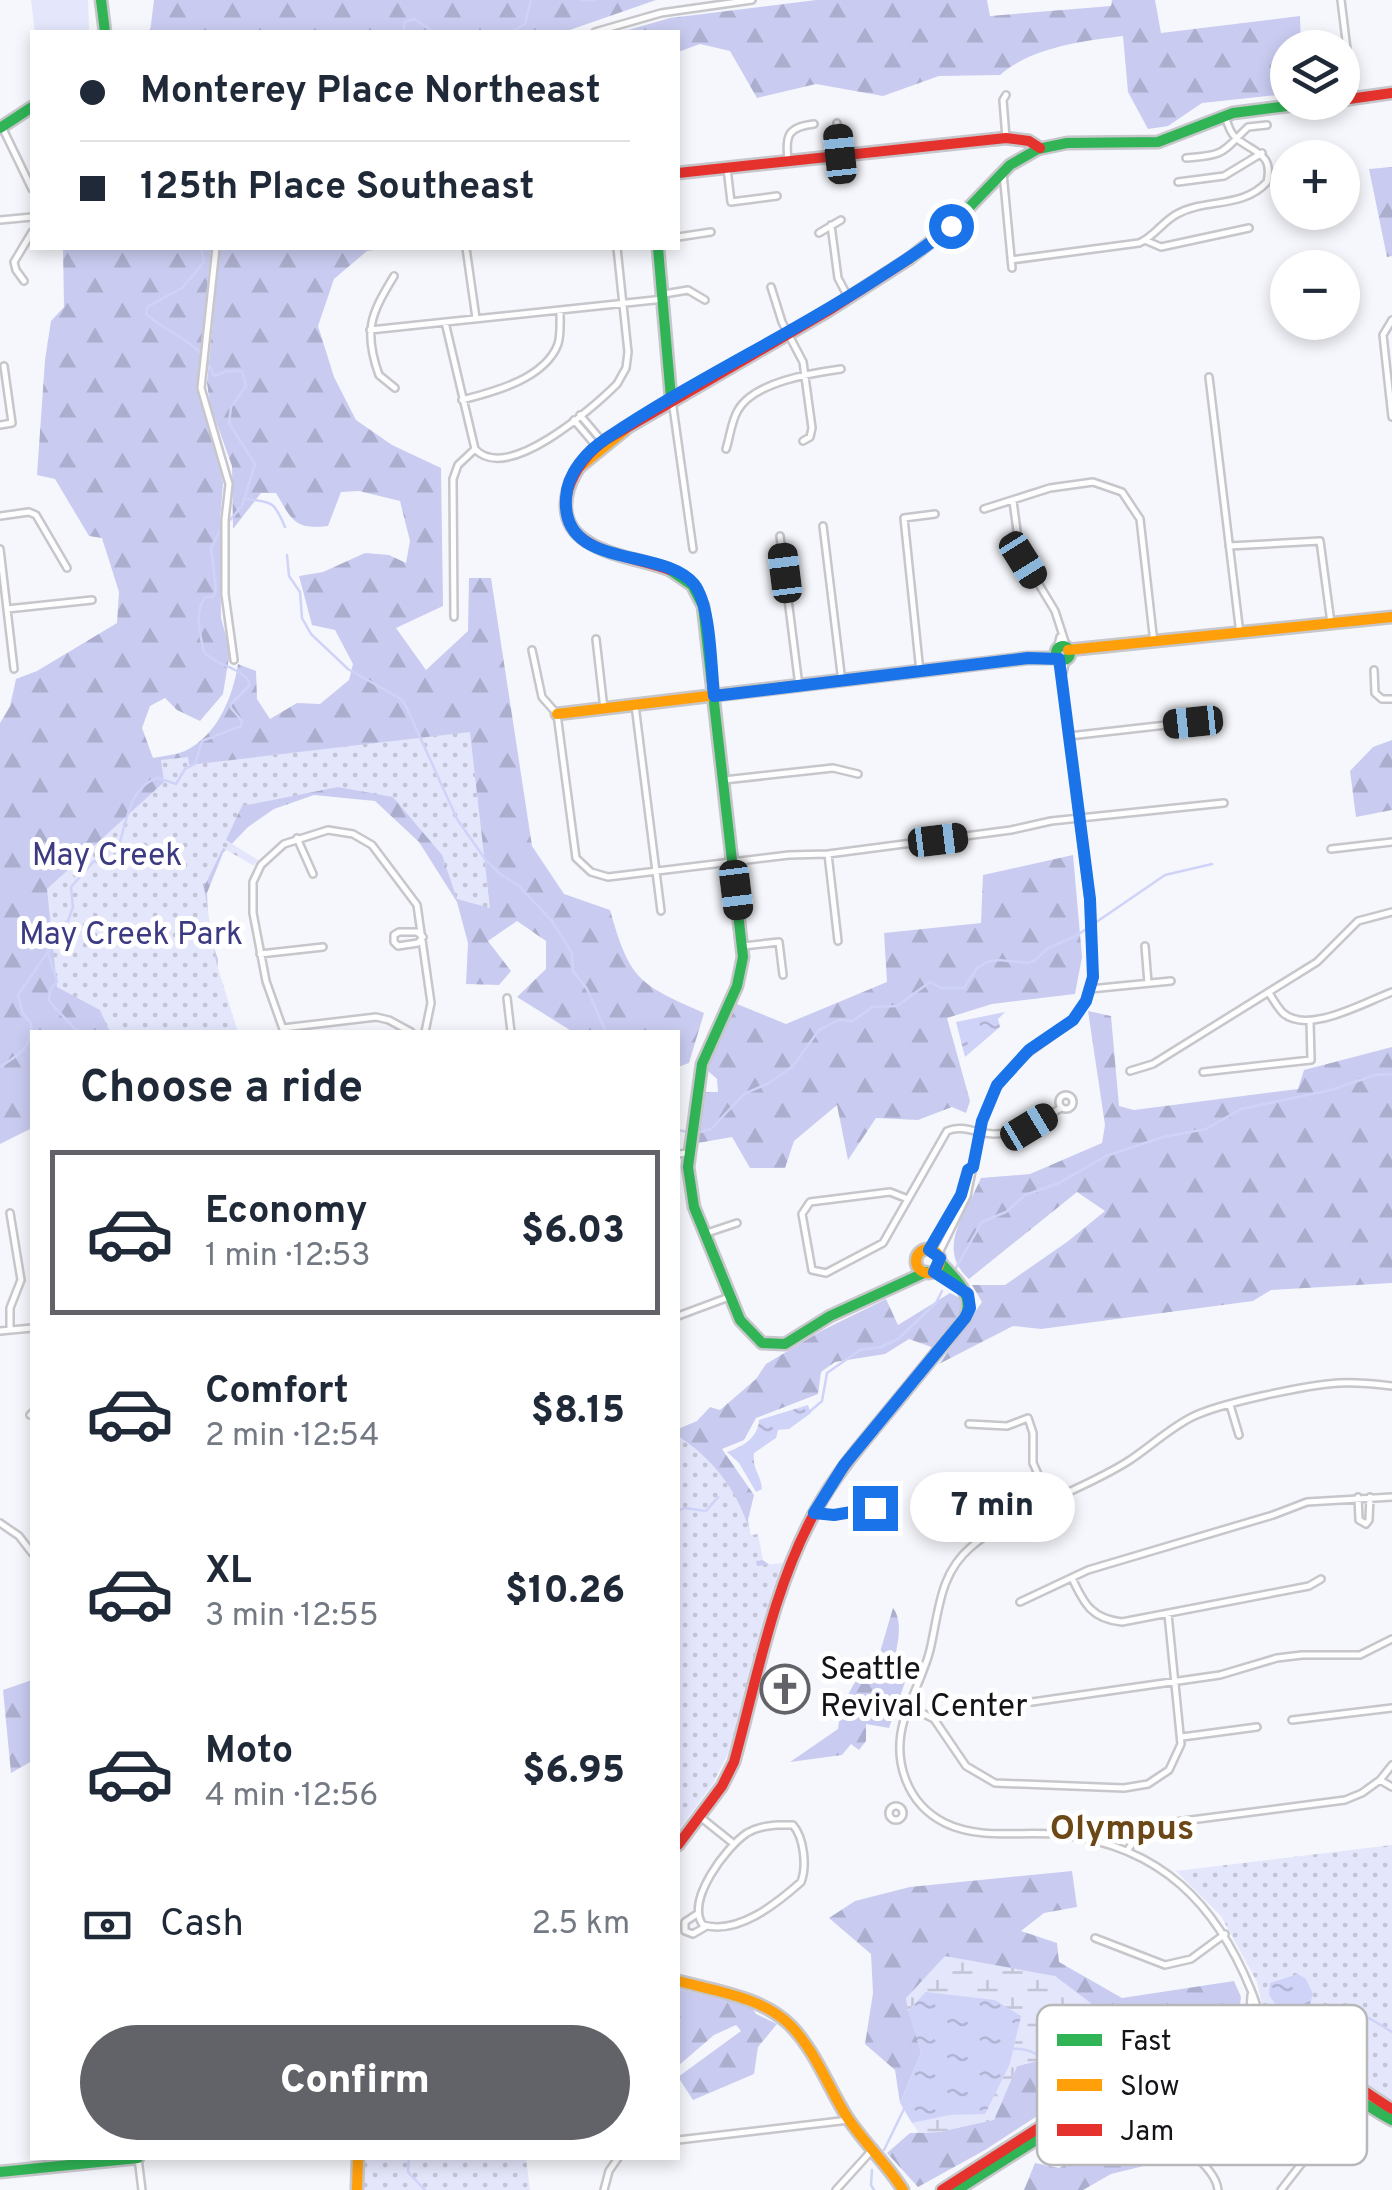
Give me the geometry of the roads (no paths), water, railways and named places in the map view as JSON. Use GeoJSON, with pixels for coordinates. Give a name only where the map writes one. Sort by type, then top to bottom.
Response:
{"type":"FeatureCollection","features":[{"type":"Feature","properties":{"kind":"street"},"geometry":{"type":"LineString","coordinates":[[101,0],[105,30]]}},
{"type":"Feature","properties":{"kind":"street"},"geometry":{"type":"LineString","coordinates":[[602,30],[673,10],[752,0]]}},
{"type":"Feature","properties":{"kind":"street"},"geometry":{"type":"LineString","coordinates":[[1341,0],[1343,30]]}},
{"type":"Feature","properties":{"kind":"street"},"geometry":{"type":"LineString","coordinates":[[1360,97],[1392,93]]}},
{"type":"Feature","properties":{"kind":"street"},"geometry":{"type":"LineString","coordinates":[[1006,95],[1006,138]]}},
{"type":"Feature","properties":{"kind":"street"},"geometry":{"type":"LineString","coordinates":[[30,108],[1,128],[30,186]]}},
{"type":"Feature","properties":{"kind":"street"},"geometry":{"type":"LineString","coordinates":[[1014,501],[1020,553],[1055,611],[1059,629],[1068,736],[1090,899],[1094,968],[1090,989],[1073,1020],[1029,1050],[990,1096],[967,1196],[933,1262],[901,1284],[830,1316],[790,1342],[777,1346],[762,1343],[754,1338],[729,1297],[704,1234],[683,1153],[702,1064],[739,979],[743,946],[704,614],[698,589],[680,573],[604,551],[580,538],[566,507],[572,476],[599,444],[670,398],[790,334],[943,234],[1003,170],[1040,148],[1158,142],[1224,115],[1270,109]]}},
{"type":"Feature","properties":{"kind":"street"},"geometry":{"type":"LineString","coordinates":[[1011,260],[1118,248],[1146,240],[1176,214],[1230,203],[1264,186],[1269,170],[1262,153],[1232,134],[1224,115]]}},
{"type":"Feature","properties":{"kind":"street"},"geometry":{"type":"LineString","coordinates":[[836,123],[840,154]]}},
{"type":"Feature","properties":{"kind":"street"},"geometry":{"type":"LineString","coordinates":[[788,160],[789,132],[797,126],[814,124]]}},
{"type":"Feature","properties":{"kind":"street"},"geometry":{"type":"LineString","coordinates":[[1186,158],[1220,154],[1248,127],[1267,125]]}},
{"type":"Feature","properties":{"kind":"street"},"geometry":{"type":"LineString","coordinates":[[680,173],[1006,138],[1029,141],[1040,148]]}},
{"type":"Feature","properties":{"kind":"street"},"geometry":{"type":"LineString","coordinates":[[1178,182],[1229,174],[1262,153]]}},
{"type":"Feature","properties":{"kind":"street"},"geometry":{"type":"LineString","coordinates":[[727,168],[731,202],[777,196]]}},
{"type":"Feature","properties":{"kind":"street"},"geometry":{"type":"LineString","coordinates":[[1003,170],[1012,268]]}},
{"type":"Feature","properties":{"kind":"street"},"geometry":{"type":"LineString","coordinates":[[0,220],[30,216]]}},
{"type":"Feature","properties":{"kind":"street"},"geometry":{"type":"LineString","coordinates":[[819,233],[841,220]]}},
{"type":"Feature","properties":{"kind":"street"},"geometry":{"type":"LineString","coordinates":[[831,226],[838,278],[848,297]]}},
{"type":"Feature","properties":{"kind":"street"},"geometry":{"type":"LineString","coordinates":[[1146,240],[1161,248],[1250,228]]}},
{"type":"Feature","properties":{"kind":"street"},"geometry":{"type":"LineString","coordinates":[[680,237],[711,232]]}},
{"type":"Feature","properties":{"kind":"street"},"geometry":{"type":"LineString","coordinates":[[24,281],[14,262],[30,235]]}},
{"type":"Feature","properties":{"kind":"street"},"geometry":{"type":"LineString","coordinates":[[216,250],[201,378],[203,397],[228,478],[226,616],[234,660]]}},
{"type":"Feature","properties":{"kind":"street"},"geometry":{"type":"LineString","coordinates":[[466,250],[476,318]]}},
{"type":"Feature","properties":{"kind":"street"},"geometry":{"type":"LineString","coordinates":[[445,322],[474,449],[484,457],[520,454],[535,448],[611,390],[626,368],[617,250]]}},
{"type":"Feature","properties":{"kind":"street"},"geometry":{"type":"LineString","coordinates":[[658,250],[670,398],[675,405],[693,549]]}},
{"type":"Feature","properties":{"kind":"street"},"geometry":{"type":"LineString","coordinates":[[394,276],[372,314],[370,330],[379,375],[395,388]]}},
{"type":"Feature","properties":{"kind":"street"},"geometry":{"type":"LineString","coordinates":[[771,287],[805,374],[812,428],[804,441]]}},
{"type":"Feature","properties":{"kind":"street"},"geometry":{"type":"LineString","coordinates":[[370,330],[560,312],[688,290],[705,300]]}},
{"type":"Feature","properties":{"kind":"street"},"geometry":{"type":"LineString","coordinates":[[462,400],[502,388],[544,363],[558,343],[560,312]]}},
{"type":"Feature","properties":{"kind":"street"},"geometry":{"type":"LineString","coordinates":[[1389,323],[1384,335],[1392,417]]}},
{"type":"Feature","properties":{"kind":"street"},"geometry":{"type":"LineString","coordinates":[[0,424],[12,422],[4,366]]}},
{"type":"Feature","properties":{"kind":"street"},"geometry":{"type":"LineString","coordinates":[[726,450],[743,404],[805,374],[841,369]]}},
{"type":"Feature","properties":{"kind":"street"},"geometry":{"type":"LineString","coordinates":[[1209,377],[1240,634]]}},
{"type":"Feature","properties":{"kind":"street"},"geometry":{"type":"LineString","coordinates":[[577,418],[599,444]]}},
{"type":"Feature","properties":{"kind":"street"},"geometry":{"type":"LineString","coordinates":[[572,476],[630,426]]}},
{"type":"Feature","properties":{"kind":"street"},"geometry":{"type":"LineString","coordinates":[[454,618],[453,479],[458,465],[474,449]]}},
{"type":"Feature","properties":{"kind":"street"},"geometry":{"type":"LineString","coordinates":[[984,508],[1050,488],[1093,482],[1122,492],[1140,519],[1154,642]]}},
{"type":"Feature","properties":{"kind":"street"},"geometry":{"type":"LineString","coordinates":[[0,516],[29,512],[36,515],[67,568]]}},
{"type":"Feature","properties":{"kind":"street"},"geometry":{"type":"LineString","coordinates":[[920,672],[904,518],[936,514]]}},
{"type":"Feature","properties":{"kind":"street"},"geometry":{"type":"LineString","coordinates":[[823,526],[842,682]]}},
{"type":"Feature","properties":{"kind":"street"},"geometry":{"type":"LineString","coordinates":[[780,536],[799,686]]}},
{"type":"Feature","properties":{"kind":"street"},"geometry":{"type":"LineString","coordinates":[[1229,546],[1320,541],[1331,623]]}},
{"type":"Feature","properties":{"kind":"street"},"geometry":{"type":"LineString","coordinates":[[0,550],[14,669]]}},
{"type":"Feature","properties":{"kind":"street"},"geometry":{"type":"LineString","coordinates":[[7,609],[92,600]]}},
{"type":"Feature","properties":{"kind":"street"},"geometry":{"type":"LineString","coordinates":[[557,714],[1392,616]]}},
{"type":"Feature","properties":{"kind":"street"},"geometry":{"type":"LineString","coordinates":[[596,639],[604,708]]}},
{"type":"Feature","properties":{"kind":"street"},"geometry":{"type":"LineString","coordinates":[[532,650],[542,697],[557,714],[572,846],[582,866],[608,876],[828,854],[1224,803]]}},
{"type":"Feature","properties":{"kind":"street"},"geometry":{"type":"LineString","coordinates":[[1374,670],[1378,696],[1392,699]]}},
{"type":"Feature","properties":{"kind":"street"},"geometry":{"type":"LineString","coordinates":[[635,705],[662,911]]}},
{"type":"Feature","properties":{"kind":"street"},"geometry":{"type":"LineString","coordinates":[[1068,736],[1193,722]]}},
{"type":"Feature","properties":{"kind":"street"},"geometry":{"type":"LineString","coordinates":[[724,780],[833,768],[858,774]]}},
{"type":"Feature","properties":{"kind":"street"},"geometry":{"type":"LineString","coordinates":[[408,1030],[390,1020],[376,1018],[283,1030],[272,1004],[252,904],[261,865],[278,848],[296,838],[328,830],[353,834],[366,840],[413,898],[420,912],[432,1003],[425,1030]]}},
{"type":"Feature","properties":{"kind":"street"},"geometry":{"type":"LineString","coordinates":[[296,838],[313,874]]}},
{"type":"Feature","properties":{"kind":"street"},"geometry":{"type":"LineString","coordinates":[[1331,849],[1392,842]]}},
{"type":"Feature","properties":{"kind":"street"},"geometry":{"type":"LineString","coordinates":[[828,854],[838,941]]}},
{"type":"Feature","properties":{"kind":"street"},"geometry":{"type":"LineString","coordinates":[[1130,1071],[1153,1064],[1326,955],[1358,921],[1392,912]]}},
{"type":"Feature","properties":{"kind":"street"},"geometry":{"type":"LineString","coordinates":[[399,932],[417,932],[423,937],[418,943],[402,946],[394,942],[394,935],[399,932]]}},
{"type":"Feature","properties":{"kind":"street"},"geometry":{"type":"LineString","coordinates":[[743,946],[779,942],[783,975]]}},
{"type":"Feature","properties":{"kind":"street"},"geometry":{"type":"LineString","coordinates":[[260,954],[322,946]]}},
{"type":"Feature","properties":{"kind":"street"},"geometry":{"type":"LineString","coordinates":[[1145,946],[1148,984]]}},
{"type":"Feature","properties":{"kind":"street"},"geometry":{"type":"LineString","coordinates":[[1090,989],[1171,981]]}},
{"type":"Feature","properties":{"kind":"street"},"geometry":{"type":"LineString","coordinates":[[1268,993],[1293,1019],[1310,1021],[1392,992]]}},
{"type":"Feature","properties":{"kind":"street"},"geometry":{"type":"LineString","coordinates":[[507,998],[511,1030]]}},
{"type":"Feature","properties":{"kind":"street"},"geometry":{"type":"LineString","coordinates":[[1203,1072],[1312,1060],[1310,1021]]}},
{"type":"Feature","properties":{"kind":"street"},"geometry":{"type":"LineString","coordinates":[[908,1199],[890,1192],[810,1202],[804,1207],[808,1264],[812,1270],[826,1272],[876,1250],[908,1199],[947,1131],[955,1127],[979,1133],[1019,1131],[1060,1108]]}},
{"type":"Feature","properties":{"kind":"street"},"geometry":{"type":"LineString","coordinates":[[10,1213],[21,1280],[10,1308],[10,1330]]}},
{"type":"Feature","properties":{"kind":"street"},"geometry":{"type":"LineString","coordinates":[[704,1234],[737,1223]]}},
{"type":"Feature","properties":{"kind":"street"},"geometry":{"type":"LineString","coordinates":[[680,1842],[722,1786],[734,1762],[780,1595],[814,1513],[844,1465],[965,1318],[969,1298],[922,1252],[901,1284]]}},
{"type":"Feature","properties":{"kind":"street"},"geometry":{"type":"LineString","coordinates":[[680,1315],[729,1297]]}},
{"type":"Feature","properties":{"kind":"street"},"geometry":{"type":"LineString","coordinates":[[0,1331],[30,1328]]}},
{"type":"Feature","properties":{"kind":"street"},"geometry":{"type":"LineString","coordinates":[[1257,2005],[1242,1964],[1208,1911],[1179,1883],[1127,1851],[1065,1835],[969,1831],[943,1822],[915,1800],[903,1773],[900,1746],[908,1706],[927,1660],[944,1584],[959,1559],[986,1536],[1128,1461],[1191,1418],[1230,1405],[1337,1383],[1392,1386]]}},
{"type":"Feature","properties":{"kind":"street"},"geometry":{"type":"LineString","coordinates":[[1230,1405],[1239,1436]]}},
{"type":"Feature","properties":{"kind":"street"},"geometry":{"type":"LineString","coordinates":[[969,1424],[1007,1426],[1028,1418],[1033,1432],[1033,1464],[1050,1502]]}},
{"type":"Feature","properties":{"kind":"street"},"geometry":{"type":"LineString","coordinates":[[1358,1498],[1359,1520],[1366,1524],[1370,1497]]}},
{"type":"Feature","properties":{"kind":"street"},"geometry":{"type":"LineString","coordinates":[[1020,1602],[1071,1578],[1307,1502],[1392,1497]]}},
{"type":"Feature","properties":{"kind":"street"},"geometry":{"type":"LineString","coordinates":[[814,1513],[834,1515],[875,1508]]}},
{"type":"Feature","properties":{"kind":"street"},"geometry":{"type":"LineString","coordinates":[[0,1523],[30,1551]]}},
{"type":"Feature","properties":{"kind":"street"},"geometry":{"type":"LineString","coordinates":[[1071,1578],[1084,1604],[1104,1619],[1130,1622],[1309,1586],[1321,1579]]}},
{"type":"Feature","properties":{"kind":"street"},"geometry":{"type":"LineString","coordinates":[[908,1706],[940,1725],[974,1773],[1007,1786],[1130,1788],[1148,1784],[1169,1770],[1182,1737],[1168,1614]]}},
{"type":"Feature","properties":{"kind":"street"},"geometry":{"type":"LineString","coordinates":[[1020,1699],[1032,1702],[1220,1675],[1290,1656],[1360,1656],[1392,1639]]}},
{"type":"Feature","properties":{"kind":"street"},"geometry":{"type":"LineString","coordinates":[[1292,1720],[1392,1708]]}},
{"type":"Feature","properties":{"kind":"street"},"geometry":{"type":"LineString","coordinates":[[1182,1737],[1257,1727]]}},
{"type":"Feature","properties":{"kind":"street"},"geometry":{"type":"LineString","coordinates":[[1127,1851],[1138,1835],[1160,1824],[1334,1802],[1362,1793],[1392,1765]]}},
{"type":"Feature","properties":{"kind":"street"},"geometry":{"type":"LineString","coordinates":[[1380,1780],[1392,1787]]}},
{"type":"Feature","properties":{"kind":"street"},"geometry":{"type":"LineString","coordinates":[[902,1808],[915,1800]]}},
{"type":"Feature","properties":{"kind":"street"},"geometry":{"type":"LineString","coordinates":[[699,1816],[734,1844]]}},
{"type":"Feature","properties":{"kind":"street"},"geometry":{"type":"LineString","coordinates":[[792,1825],[801,1837],[804,1874],[801,1882],[742,1922],[720,1927],[701,1921],[706,1883],[734,1844],[759,1828],[792,1825]]}},
{"type":"Feature","properties":{"kind":"street"},"geometry":{"type":"LineString","coordinates":[[1095,1938],[1165,1965],[1191,1958],[1225,1934]]}},
{"type":"Feature","properties":{"kind":"street"},"geometry":{"type":"LineString","coordinates":[[680,1982],[755,2002],[781,2016],[802,2039],[850,2120],[903,2190]]}},
{"type":"Feature","properties":{"kind":"street"},"geometry":{"type":"LineString","coordinates":[[1252,1992],[1252,2005]]}},
{"type":"Feature","properties":{"kind":"street"},"geometry":{"type":"LineString","coordinates":[[1369,2101],[1392,2109]]}},
{"type":"Feature","properties":{"kind":"street"},"geometry":{"type":"LineString","coordinates":[[1369,2101],[1392,2120]]}},
{"type":"Feature","properties":{"kind":"street"},"geometry":{"type":"LineString","coordinates":[[680,2140],[850,2120]]}},
{"type":"Feature","properties":{"kind":"street"},"geometry":{"type":"LineString","coordinates":[[942,2190],[1037,2130]]}},
{"type":"Feature","properties":{"kind":"street"},"geometry":{"type":"LineString","coordinates":[[957,2190],[1037,2140]]}},
{"type":"Feature","properties":{"kind":"street"},"geometry":{"type":"LineString","coordinates":[[836,2190],[874,2148]]}},
{"type":"Feature","properties":{"kind":"street"},"geometry":{"type":"LineString","coordinates":[[0,2172],[118,2160]]}},
{"type":"Feature","properties":{"kind":"street"},"geometry":{"type":"LineString","coordinates":[[138,2160],[142,2190]]}},
{"type":"Feature","properties":{"kind":"street"},"geometry":{"type":"LineString","coordinates":[[357,2190],[358,2160]]}},
{"type":"Feature","properties":{"kind":"street"},"geometry":{"type":"LineString","coordinates":[[604,2190],[617,2160]]}},
{"type":"Feature","properties":{"kind":"street"},"geometry":{"type":"LineString","coordinates":[[1205,2165],[1213,2172],[1218,2190]]}},
{"type":"Feature","properties":{"kind":"street"},"geometry":{"type":"LineString","coordinates":[[1282,2190],[1301,2165]]}},
{"type":"Feature","properties":{"kind":"water"},"geometry":{"type":"Polygon","coordinates":[[[1005,1012],[998,1019],[1000,1027],[965,1057],[956,1022],[1005,1012]]]}},
{"type":"Feature","properties":{"kind":"water"},"geometry":{"type":"Polygon","coordinates":[[[808,1405],[811,1413],[789,1429],[778,1430],[776,1438],[754,1453],[762,1489],[756,1492],[739,1463],[727,1452],[748,1441],[759,1420],[808,1405]]]}},
{"type":"Feature","properties":{"kind":"water"},"geometry":{"type":"Polygon","coordinates":[[[1298,1974],[1306,1979],[1313,1994],[1310,2004],[1276,2005],[1269,1995],[1270,1983],[1298,1974]]]}},
{"type":"Feature","properties":{"kind":"water"},"geometry":{"type":"Polygon","coordinates":[[[926,1992],[995,2000],[1021,2016],[1010,2064],[985,2114],[950,2115],[912,2123],[900,2103],[921,2053],[908,2011],[926,1992]]]}},
{"type":"Feature","properties":{"kind":"waterway","name":"May Creek"},"geometry":{"type":"LineString","coordinates":[[514,30],[525,24],[531,0]]}},
{"type":"Feature","properties":{"kind":"waterway","name":"May Creek"},"geometry":{"type":"LineString","coordinates":[[582,0],[594,0]]}},
{"type":"Feature","properties":{"kind":"waterway","name":"May Creek"},"geometry":{"type":"LineString","coordinates":[[404,30],[404,22],[414,19],[431,30]]}},
{"type":"Feature","properties":{"kind":"waterway","name":"May Creek"},"geometry":{"type":"LineString","coordinates":[[78,1030],[49,1001],[50,990],[57,982],[48,951],[48,932],[68,921],[73,907],[71,887],[94,861],[108,867],[114,861],[139,791],[158,778],[176,784],[185,769],[195,764],[202,741],[241,726],[231,704],[249,686],[244,676],[204,652],[199,624],[202,603],[205,597],[213,597],[216,590],[211,548],[242,506],[255,464],[229,423],[231,407],[246,386],[242,371],[214,376],[193,346],[146,314],[147,307],[182,288],[204,262],[201,250]]}},
{"type":"Feature","properties":{"kind":"waterway"},"geometry":{"type":"LineString","coordinates":[[247,499],[272,505],[285,527]]}},
{"type":"Feature","properties":{"kind":"waterway"},"geometry":{"type":"LineString","coordinates":[[287,555],[289,576],[300,592],[302,618],[311,634],[348,669],[401,699],[457,819],[485,859],[518,885],[552,921],[572,953],[573,971],[587,989],[605,1030]]}},
{"type":"Feature","properties":{"kind":"waterway"},"geometry":{"type":"LineString","coordinates":[[696,1133],[711,1129],[744,1094],[793,1066],[819,1030],[839,1020],[853,1021],[872,1007],[897,1006],[930,982],[941,988],[964,988],[977,968],[987,962],[1034,961],[1048,948],[1076,936],[1165,875],[1212,864]]}},
{"type":"Feature","properties":{"kind":"waterway"},"geometry":{"type":"LineString","coordinates":[[30,1030],[31,1023],[23,1014],[18,995],[49,950]]}},
{"type":"Feature","properties":{"kind":"waterway"},"geometry":{"type":"LineString","coordinates":[[0,1067],[23,1050],[30,1031]]}},
{"type":"Feature","properties":{"kind":"waterway"},"geometry":{"type":"LineString","coordinates":[[953,1273],[982,1222],[1006,1212],[1025,1195],[1059,1183],[1106,1156],[1163,1137],[1206,1129],[1241,1109],[1392,1074]]}},
{"type":"Feature","properties":{"kind":"waterway"},"geometry":{"type":"LineString","coordinates":[[680,1130],[688,1132]]}},
{"type":"Feature","properties":{"kind":"waterway"},"geometry":{"type":"LineString","coordinates":[[808,1413],[822,1401],[827,1373],[860,1350],[898,1339],[936,1303],[942,1291]]}},
{"type":"Feature","properties":{"kind":"waterway"},"geometry":{"type":"LineString","coordinates":[[680,1510],[706,1511],[718,1497]]}},
{"type":"Feature","properties":{"kind":"waterway"},"geometry":{"type":"LineString","coordinates":[[1367,2018],[1392,2032]]}},
{"type":"Feature","properties":{"kind":"waterway"},"geometry":{"type":"LineString","coordinates":[[1012,2049],[1037,2055]]}},
{"type":"Feature","properties":{"kind":"waterway"},"geometry":{"type":"LineString","coordinates":[[884,2150],[904,2109]]}},
{"type":"Feature","properties":{"kind":"waterway","name":"May Creek"},"geometry":{"type":"LineString","coordinates":[[409,2160],[408,2172],[425,2190]]}},
{"type":"Feature","properties":{"kind":"waterway"},"geometry":{"type":"LineString","coordinates":[[872,2170],[874,2190]]}},
{"type":"Feature","properties":{"kind":"place","name":"Seattle Revival Center"},"geometry":{"type":"Point","coordinates":[785,1689]}},
{"type":"Feature","properties":{"kind":"district","name":"Olympus"},"geometry":{"type":"Point","coordinates":[1122,1830]}},
{"type":"Feature","properties":{"kind":"park label","name":"May Creek Park"},"geometry":{"type":"Point","coordinates":[131,936]}}]}
